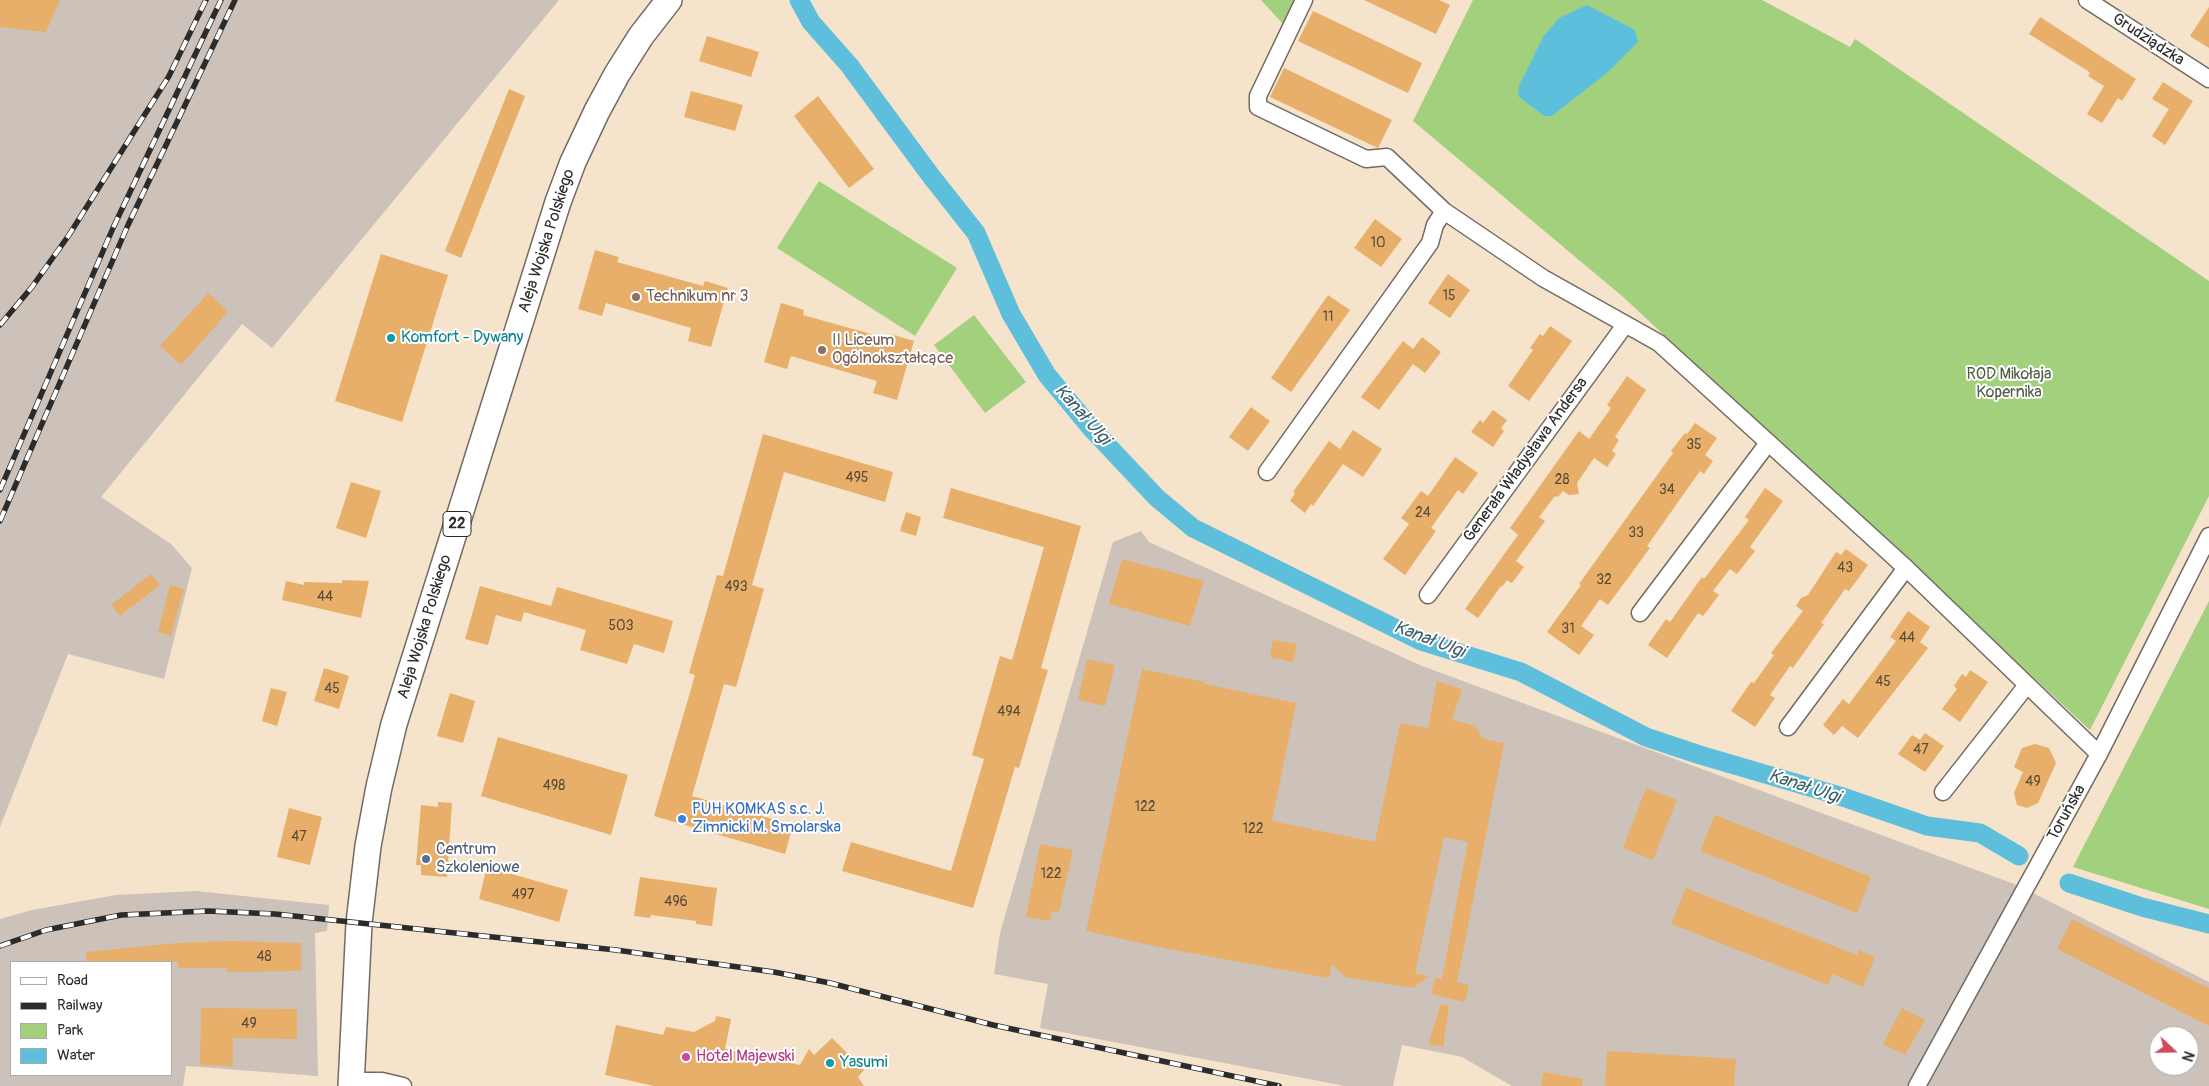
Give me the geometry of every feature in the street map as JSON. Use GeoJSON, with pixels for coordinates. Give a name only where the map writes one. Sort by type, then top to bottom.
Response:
{"type":"FeatureCollection","features":[{"type":"Feature","properties":{"kind":"main road","name":"Aleja Wojska Polskiego"},"geometry":{"type":"LineString","coordinates":[[351,1083],[359,923],[368,846],[380,781],[394,724],[567,178],[597,111],[617,74],[641,36],[669,0]]}},
{"type":"Feature","properties":{"kind":"street"},"geometry":{"type":"LineString","coordinates":[[1304,0],[1258,96],[1258,107],[1366,159],[1387,157],[1444,211],[1543,278],[1659,343],[1906,568],[2099,754]]}},
{"type":"Feature","properties":{"kind":"street","name":"Grudziądzka"},"geometry":{"type":"LineString","coordinates":[[2087,0],[2209,79]]}},
{"type":"Feature","properties":{"kind":"street"},"geometry":{"type":"LineString","coordinates":[[1267,472],[1430,243],[1435,225],[1444,211]]}},
{"type":"Feature","properties":{"kind":"street","name":"Generała Władysława Andersa"},"geometry":{"type":"LineString","coordinates":[[1428,595],[1624,325]]}},
{"type":"Feature","properties":{"kind":"street"},"geometry":{"type":"LineString","coordinates":[[1640,613],[1768,443]]}},
{"type":"Feature","properties":{"kind":"street","name":"Toruńska"},"geometry":{"type":"LineString","coordinates":[[1917,1086],[2099,754],[2209,536]]}},
{"type":"Feature","properties":{"kind":"street"},"geometry":{"type":"LineString","coordinates":[[1788,727],[1906,568]]}},
{"type":"Feature","properties":{"kind":"street"},"geometry":{"type":"LineString","coordinates":[[1943,792],[2027,685]]}},
{"type":"Feature","properties":{"kind":"street"},"geometry":{"type":"LineString","coordinates":[[351,1083],[382,1081],[403,1086]]}},
{"type":"Feature","properties":{"kind":"shaded area"},"geometry":{"type":"Polygon","coordinates":[[[0,0],[559,0],[272,348],[242,324],[101,497],[171,544],[192,568],[164,679],[68,654],[0,827],[0,0]]]}},
{"type":"Feature","properties":{"kind":"shaded area"},"geometry":{"type":"Polygon","coordinates":[[[1141,531],[1149,542],[1422,666],[2017,885],[2209,982],[2209,1086],[1512,1086],[1462,1057],[1402,1045],[1393,1086],[1345,1086],[1040,1028],[1048,984],[994,974],[1000,933],[1113,542],[1141,531]]]}},
{"type":"Feature","properties":{"kind":"shaded area"},"geometry":{"type":"Polygon","coordinates":[[[196,891],[329,905],[327,931],[315,933],[318,1076],[186,1066],[183,1086],[0,1086],[0,919],[32,910],[116,895],[196,891]]]}},
{"type":"Feature","properties":{"kind":"green space"},"geometry":{"type":"Polygon","coordinates":[[[1261,0],[1295,0],[1283,24],[1261,0]]]}},
{"type":"Feature","properties":{"kind":"green space","name":"ROD Mikołaja Kopernika"},"geometry":{"type":"Polygon","coordinates":[[[1473,0],[1762,0],[1850,47],[1855,39],[2209,281],[2209,496],[2090,730],[1622,296],[1413,121],[1473,0]]]}},
{"type":"Feature","properties":{"kind":"green space"},"geometry":{"type":"Polygon","coordinates":[[[819,181],[957,268],[915,336],[777,248],[819,181]]]}},
{"type":"Feature","properties":{"kind":"green space"},"geometry":{"type":"Polygon","coordinates":[[[974,315],[1026,382],[985,413],[934,345],[974,315]]]}},
{"type":"Feature","properties":{"kind":"green space"},"geometry":{"type":"Polygon","coordinates":[[[2209,601],[2209,909],[2073,867],[2209,601]]]}},
{"type":"Feature","properties":{"kind":"water"},"geometry":{"type":"Polygon","coordinates":[[[1587,5],[1635,30],[1638,42],[1608,72],[1552,116],[1544,116],[1518,96],[1519,86],[1543,37],[1559,18],[1587,5]]]}},
{"type":"Feature","properties":{"kind":"building"},"geometry":{"type":"Polygon","coordinates":[[[0,0],[60,0],[46,32],[0,27],[0,0]]]}},
{"type":"Feature","properties":{"kind":"building"},"geometry":{"type":"Polygon","coordinates":[[[1364,0],[1439,0],[1450,5],[1436,34],[1364,0]]]}},
{"type":"Feature","properties":{"kind":"building"},"geometry":{"type":"Polygon","coordinates":[[[2209,7],[2209,48],[2190,36],[2209,7]]]}},
{"type":"Feature","properties":{"kind":"building"},"geometry":{"type":"Polygon","coordinates":[[[1313,11],[1422,63],[1408,93],[1298,41],[1313,11]]]}},
{"type":"Feature","properties":{"kind":"building"},"geometry":{"type":"Polygon","coordinates":[[[2040,17],[2136,79],[2122,101],[2118,98],[2102,123],[2087,114],[2104,86],[2088,76],[2090,73],[2088,71],[2029,34],[2040,17]]]}},
{"type":"Feature","properties":{"kind":"building"},"geometry":{"type":"Polygon","coordinates":[[[707,36],[759,52],[751,77],[699,61],[707,36]]]}},
{"type":"Feature","properties":{"kind":"building"},"geometry":{"type":"Polygon","coordinates":[[[1284,68],[1392,120],[1378,148],[1270,97],[1284,68]]]}},
{"type":"Feature","properties":{"kind":"building"},"geometry":{"type":"Polygon","coordinates":[[[2163,82],[2193,101],[2165,145],[2152,136],[2169,109],[2152,99],[2163,82]]]}},
{"type":"Feature","properties":{"kind":"building"},"geometry":{"type":"Polygon","coordinates":[[[509,89],[525,96],[461,258],[445,251],[509,89]]]}},
{"type":"Feature","properties":{"kind":"building"},"geometry":{"type":"Polygon","coordinates":[[[691,91],[743,105],[735,131],[684,117],[691,91]]]}},
{"type":"Feature","properties":{"kind":"building"},"geometry":{"type":"Polygon","coordinates":[[[818,96],[874,169],[849,188],[794,116],[818,96]]]}},
{"type":"Feature","properties":{"kind":"building"},"geometry":{"type":"Polygon","coordinates":[[[1375,219],[1402,239],[1381,267],[1354,248],[1375,219]]]}},
{"type":"Feature","properties":{"kind":"building","name":"Technikum nr 3"},"geometry":{"type":"Polygon","coordinates":[[[595,250],[619,257],[617,262],[703,286],[705,281],[728,288],[711,347],[688,341],[691,328],[606,303],[602,316],[578,309],[595,250]]]}},
{"type":"Feature","properties":{"kind":"building","name":"Komfort - Dywany"},"geometry":{"type":"Polygon","coordinates":[[[381,254],[448,275],[402,422],[335,401],[381,254]]]}},
{"type":"Feature","properties":{"kind":"building"},"geometry":{"type":"Polygon","coordinates":[[[1448,274],[1470,290],[1450,318],[1428,303],[1448,274]]]}},
{"type":"Feature","properties":{"kind":"building"},"geometry":{"type":"Polygon","coordinates":[[[208,293],[228,312],[181,365],[160,346],[208,293]]]}},
{"type":"Feature","properties":{"kind":"building"},"geometry":{"type":"Polygon","coordinates":[[[1328,295],[1350,310],[1291,392],[1271,378],[1328,295]]]}},
{"type":"Feature","properties":{"kind":"building","name":"II Liceum Ogólnokształcące"},"geometry":{"type":"Polygon","coordinates":[[[781,303],[804,310],[803,315],[889,339],[890,334],[914,341],[897,400],[873,393],[877,381],[791,356],[787,369],[764,362],[781,303]]]}},
{"type":"Feature","properties":{"kind":"building"},"geometry":{"type":"Polygon","coordinates":[[[1550,326],[1572,341],[1529,401],[1508,386],[1533,350],[1530,348],[1540,334],[1543,336],[1550,326]]]}},
{"type":"Feature","properties":{"kind":"building"},"geometry":{"type":"Polygon","coordinates":[[[1422,337],[1441,352],[1425,373],[1413,364],[1379,410],[1361,397],[1403,341],[1413,349],[1422,337]]]}},
{"type":"Feature","properties":{"kind":"building"},"geometry":{"type":"Polygon","coordinates":[[[1627,376],[1646,390],[1615,437],[1619,440],[1612,451],[1616,454],[1607,467],[1594,458],[1577,483],[1579,494],[1569,495],[1563,491],[1558,497],[1555,496],[1539,517],[1545,521],[1516,561],[1524,567],[1512,583],[1507,580],[1501,586],[1478,618],[1465,609],[1518,535],[1510,528],[1579,431],[1589,439],[1611,408],[1607,405],[1627,376]]]}},
{"type":"Feature","properties":{"kind":"building"},"geometry":{"type":"Polygon","coordinates":[[[1251,407],[1270,421],[1248,451],[1229,437],[1251,407]]]}},
{"type":"Feature","properties":{"kind":"building"},"geometry":{"type":"Polygon","coordinates":[[[1493,410],[1507,420],[1501,428],[1504,431],[1493,447],[1471,432],[1480,420],[1483,423],[1493,410]]]}},
{"type":"Feature","properties":{"kind":"building"},"geometry":{"type":"Polygon","coordinates":[[[1695,423],[1717,438],[1705,455],[1713,461],[1704,474],[1700,471],[1647,546],[1650,548],[1608,605],[1600,599],[1581,626],[1594,635],[1579,655],[1547,632],[1673,453],[1671,451],[1695,423]]]}},
{"type":"Feature","properties":{"kind":"building"},"geometry":{"type":"Polygon","coordinates":[[[1353,430],[1382,449],[1363,477],[1343,464],[1313,506],[1311,504],[1305,513],[1290,501],[1295,493],[1293,492],[1329,441],[1340,449],[1353,430]]]}},
{"type":"Feature","properties":{"kind":"building"},"geometry":{"type":"Polygon","coordinates":[[[763,434],[893,472],[885,502],[784,472],[752,585],[764,589],[736,687],[724,684],[692,796],[793,825],[785,854],[654,816],[695,675],[689,673],[717,575],[723,576],[763,434]]]}},
{"type":"Feature","properties":{"kind":"building"},"geometry":{"type":"Polygon","coordinates":[[[1455,457],[1478,473],[1463,494],[1458,490],[1431,528],[1436,531],[1405,575],[1383,559],[1409,524],[1401,518],[1421,491],[1428,496],[1455,457]]]}},
{"type":"Feature","properties":{"kind":"building"},"geometry":{"type":"Polygon","coordinates":[[[351,482],[381,491],[366,538],[336,528],[351,482]]]}},
{"type":"Feature","properties":{"kind":"building"},"geometry":{"type":"Polygon","coordinates":[[[951,488],[1081,526],[1041,668],[1048,670],[1019,768],[1015,767],[973,908],[842,871],[851,842],[951,871],[984,759],[972,755],[1000,656],[1012,660],[1044,547],[943,518],[951,488]]]}},
{"type":"Feature","properties":{"kind":"building"},"geometry":{"type":"Polygon","coordinates":[[[1765,488],[1783,501],[1750,547],[1755,551],[1737,574],[1730,569],[1713,591],[1719,595],[1703,616],[1698,613],[1667,658],[1648,645],[1666,619],[1670,622],[1702,577],[1704,579],[1749,520],[1745,517],[1765,488]]]}},
{"type":"Feature","properties":{"kind":"building"},"geometry":{"type":"Polygon","coordinates":[[[906,512],[921,517],[916,536],[900,531],[906,512]]]}},
{"type":"Feature","properties":{"kind":"building"},"geometry":{"type":"Polygon","coordinates":[[[1846,549],[1868,565],[1849,591],[1845,589],[1821,623],[1824,624],[1793,668],[1790,666],[1770,695],[1775,698],[1755,727],[1731,711],[1751,682],[1754,683],[1774,655],[1771,653],[1803,611],[1796,606],[1801,598],[1808,595],[1836,552],[1841,555],[1846,549]]]}},
{"type":"Feature","properties":{"kind":"building"},"geometry":{"type":"Polygon","coordinates":[[[1122,559],[1204,581],[1190,626],[1109,604],[1122,559]]]}},
{"type":"Feature","properties":{"kind":"building"},"geometry":{"type":"Polygon","coordinates":[[[151,574],[160,585],[120,616],[111,605],[151,574]]]}},
{"type":"Feature","properties":{"kind":"building"},"geometry":{"type":"Polygon","coordinates":[[[342,580],[369,581],[361,618],[282,600],[286,581],[304,585],[304,582],[342,583],[342,580]]]}},
{"type":"Feature","properties":{"kind":"building"},"geometry":{"type":"Polygon","coordinates":[[[170,585],[184,589],[171,636],[158,632],[170,585]]]}},
{"type":"Feature","properties":{"kind":"building"},"geometry":{"type":"Polygon","coordinates":[[[480,586],[551,606],[557,587],[673,621],[664,653],[634,644],[627,664],[580,650],[586,630],[524,612],[521,622],[496,615],[488,645],[465,639],[480,586]]]}},
{"type":"Feature","properties":{"kind":"building"},"geometry":{"type":"Polygon","coordinates":[[[1908,611],[1930,627],[1920,642],[1928,648],[1858,738],[1842,726],[1834,735],[1823,725],[1843,699],[1849,704],[1896,641],[1890,637],[1908,611]]]}},
{"type":"Feature","properties":{"kind":"building"},"geometry":{"type":"Polygon","coordinates":[[[1273,640],[1297,644],[1293,662],[1270,657],[1273,640]]]}},
{"type":"Feature","properties":{"kind":"building"},"geometry":{"type":"Polygon","coordinates":[[[1087,659],[1115,665],[1105,706],[1078,700],[1087,659]]]}},
{"type":"Feature","properties":{"kind":"building"},"geometry":{"type":"Polygon","coordinates":[[[324,668],[349,676],[339,709],[314,701],[324,668]]]}},
{"type":"Feature","properties":{"kind":"building"},"geometry":{"type":"Polygon","coordinates":[[[1142,669],[1296,703],[1272,821],[1375,842],[1400,723],[1428,728],[1437,681],[1462,689],[1452,720],[1474,725],[1484,739],[1504,743],[1457,982],[1469,985],[1465,1002],[1431,994],[1435,978],[1442,979],[1468,842],[1444,837],[1415,973],[1429,976],[1413,988],[1345,977],[1332,964],[1329,978],[1168,949],[1086,931],[1142,669]]]}},
{"type":"Feature","properties":{"kind":"building"},"geometry":{"type":"Polygon","coordinates":[[[1970,670],[1988,682],[1960,722],[1942,709],[1957,689],[1954,686],[1962,674],[1966,677],[1970,670]]]}},
{"type":"Feature","properties":{"kind":"building"},"geometry":{"type":"Polygon","coordinates":[[[271,688],[287,692],[277,726],[262,721],[271,688]]]}},
{"type":"Feature","properties":{"kind":"building"},"geometry":{"type":"Polygon","coordinates":[[[450,693],[475,701],[463,743],[437,736],[450,693]]]}},
{"type":"Feature","properties":{"kind":"building"},"geometry":{"type":"Polygon","coordinates":[[[1925,733],[1944,746],[1925,772],[1898,754],[1912,735],[1920,740],[1925,733]]]}},
{"type":"Feature","properties":{"kind":"building"},"geometry":{"type":"Polygon","coordinates":[[[498,737],[628,775],[611,835],[481,796],[498,737]]]}},
{"type":"Feature","properties":{"kind":"building"},"geometry":{"type":"Polygon","coordinates":[[[2035,744],[2049,748],[2056,763],[2038,803],[2027,808],[2017,805],[2014,793],[2023,772],[2014,767],[2022,748],[2035,744]]]}},
{"type":"Feature","properties":{"kind":"building"},"geometry":{"type":"Polygon","coordinates":[[[1646,788],[1677,800],[1653,860],[1623,848],[1646,788]]]}},
{"type":"Feature","properties":{"kind":"building"},"geometry":{"type":"Polygon","coordinates":[[[438,802],[452,803],[447,877],[421,875],[421,865],[416,865],[421,805],[438,807],[438,802]]]}},
{"type":"Feature","properties":{"kind":"building"},"geometry":{"type":"Polygon","coordinates":[[[289,808],[322,817],[310,865],[277,857],[289,808]]]}},
{"type":"Feature","properties":{"kind":"building"},"geometry":{"type":"Polygon","coordinates":[[[1715,815],[1871,877],[1857,913],[1700,851],[1715,815]]]}},
{"type":"Feature","properties":{"kind":"building"},"geometry":{"type":"Polygon","coordinates":[[[1040,844],[1073,850],[1059,912],[1052,911],[1050,921],[1026,917],[1040,844]]]}},
{"type":"Feature","properties":{"kind":"building"},"geometry":{"type":"Polygon","coordinates":[[[487,867],[568,890],[559,922],[479,899],[487,867]]]}},
{"type":"Feature","properties":{"kind":"building"},"geometry":{"type":"Polygon","coordinates":[[[640,877],[717,888],[712,926],[696,924],[696,921],[651,915],[650,918],[634,916],[640,877]]]}},
{"type":"Feature","properties":{"kind":"building"},"geometry":{"type":"Polygon","coordinates":[[[1686,888],[1857,955],[1859,950],[1875,957],[1863,987],[1832,974],[1828,985],[1671,924],[1686,888]]]}},
{"type":"Feature","properties":{"kind":"building"},"geometry":{"type":"Polygon","coordinates":[[[2072,919],[2209,988],[2209,1026],[2057,949],[2072,919]]]}},
{"type":"Feature","properties":{"kind":"building"},"geometry":{"type":"Polygon","coordinates":[[[232,941],[301,943],[301,971],[227,972],[227,968],[178,968],[178,962],[172,961],[86,961],[86,952],[178,943],[232,941]]]}},
{"type":"Feature","properties":{"kind":"building"},"geometry":{"type":"Polygon","coordinates":[[[1441,1004],[1449,1006],[1443,1047],[1428,1044],[1441,1004]]]}},
{"type":"Feature","properties":{"kind":"building"},"geometry":{"type":"Polygon","coordinates":[[[201,1008],[297,1009],[297,1039],[233,1038],[233,1066],[200,1065],[201,1008]]]}},
{"type":"Feature","properties":{"kind":"building"},"geometry":{"type":"Polygon","coordinates":[[[1902,1008],[1925,1020],[1905,1055],[1883,1044],[1902,1008]]]}},
{"type":"Feature","properties":{"kind":"building","name":"Hotel Majewski"},"geometry":{"type":"Polygon","coordinates":[[[716,1016],[731,1019],[725,1049],[800,1065],[809,1049],[814,1055],[832,1038],[864,1070],[858,1077],[864,1086],[654,1086],[605,1075],[616,1025],[663,1035],[666,1027],[694,1032],[715,1021],[716,1016]]]}},
{"type":"Feature","properties":{"kind":"building"},"geometry":{"type":"Polygon","coordinates":[[[1607,1051],[1736,1059],[1734,1086],[1605,1086],[1607,1051]]]}},
{"type":"Feature","properties":{"kind":"building"},"geometry":{"type":"Polygon","coordinates":[[[1544,1072],[1583,1079],[1582,1086],[1541,1086],[1544,1072]]]}},
{"type":"Feature","properties":{"kind":"waterway","name":"Kanał Ulgi"},"geometry":{"type":"LineString","coordinates":[[799,0],[811,22],[849,65],[931,176],[976,233],[1011,314],[1047,375],[1091,428],[1157,498],[1193,528],[1421,641],[1521,672],[1646,737],[1700,755],[1840,796],[1927,826],[1980,833],[2019,856]]}},
{"type":"Feature","properties":{"kind":"waterway","name":"Kanał Ulgi"},"geometry":{"type":"LineString","coordinates":[[2069,883],[2142,907],[2209,924]]}},
{"type":"Feature","properties":{"kind":"railway"},"geometry":{"type":"LineString","coordinates":[[0,325],[32,287],[69,235],[169,76],[206,0]]}},
{"type":"Feature","properties":{"kind":"railway"},"geometry":{"type":"LineString","coordinates":[[0,490],[113,228],[221,0]]}},
{"type":"Feature","properties":{"kind":"railway"},"geometry":{"type":"LineString","coordinates":[[0,521],[128,225],[235,0]]}},
{"type":"Feature","properties":{"kind":"railway"},"geometry":{"type":"LineString","coordinates":[[0,946],[46,930],[121,915],[208,911],[275,914],[616,950],[774,972],[830,983],[993,1025],[1279,1086]]}},
{"type":"Feature","properties":{"kind":"place","name":"Technikum nr 3"},"geometry":{"type":"Point","coordinates":[636,297]}},
{"type":"Feature","properties":{"kind":"place","name":"Komfort - Dywany"},"geometry":{"type":"Point","coordinates":[391,338]}},
{"type":"Feature","properties":{"kind":"place","name":"II Liceum Ogólnokształcące"},"geometry":{"type":"Point","coordinates":[822,350]}},
{"type":"Feature","properties":{"kind":"place","name":"PUH KOMKAS s.c. J. Zimnicki M. Smolarska"},"geometry":{"type":"Point","coordinates":[682,819]}},
{"type":"Feature","properties":{"kind":"place","name":"Centrum Szkoleniowe"},"geometry":{"type":"Point","coordinates":[426,859]}},
{"type":"Feature","properties":{"kind":"place","name":"Hotel Majewski"},"geometry":{"type":"Point","coordinates":[686,1057]}},
{"type":"Feature","properties":{"kind":"place","name":"Yasumi"},"geometry":{"type":"Point","coordinates":[830,1063]}}]}
